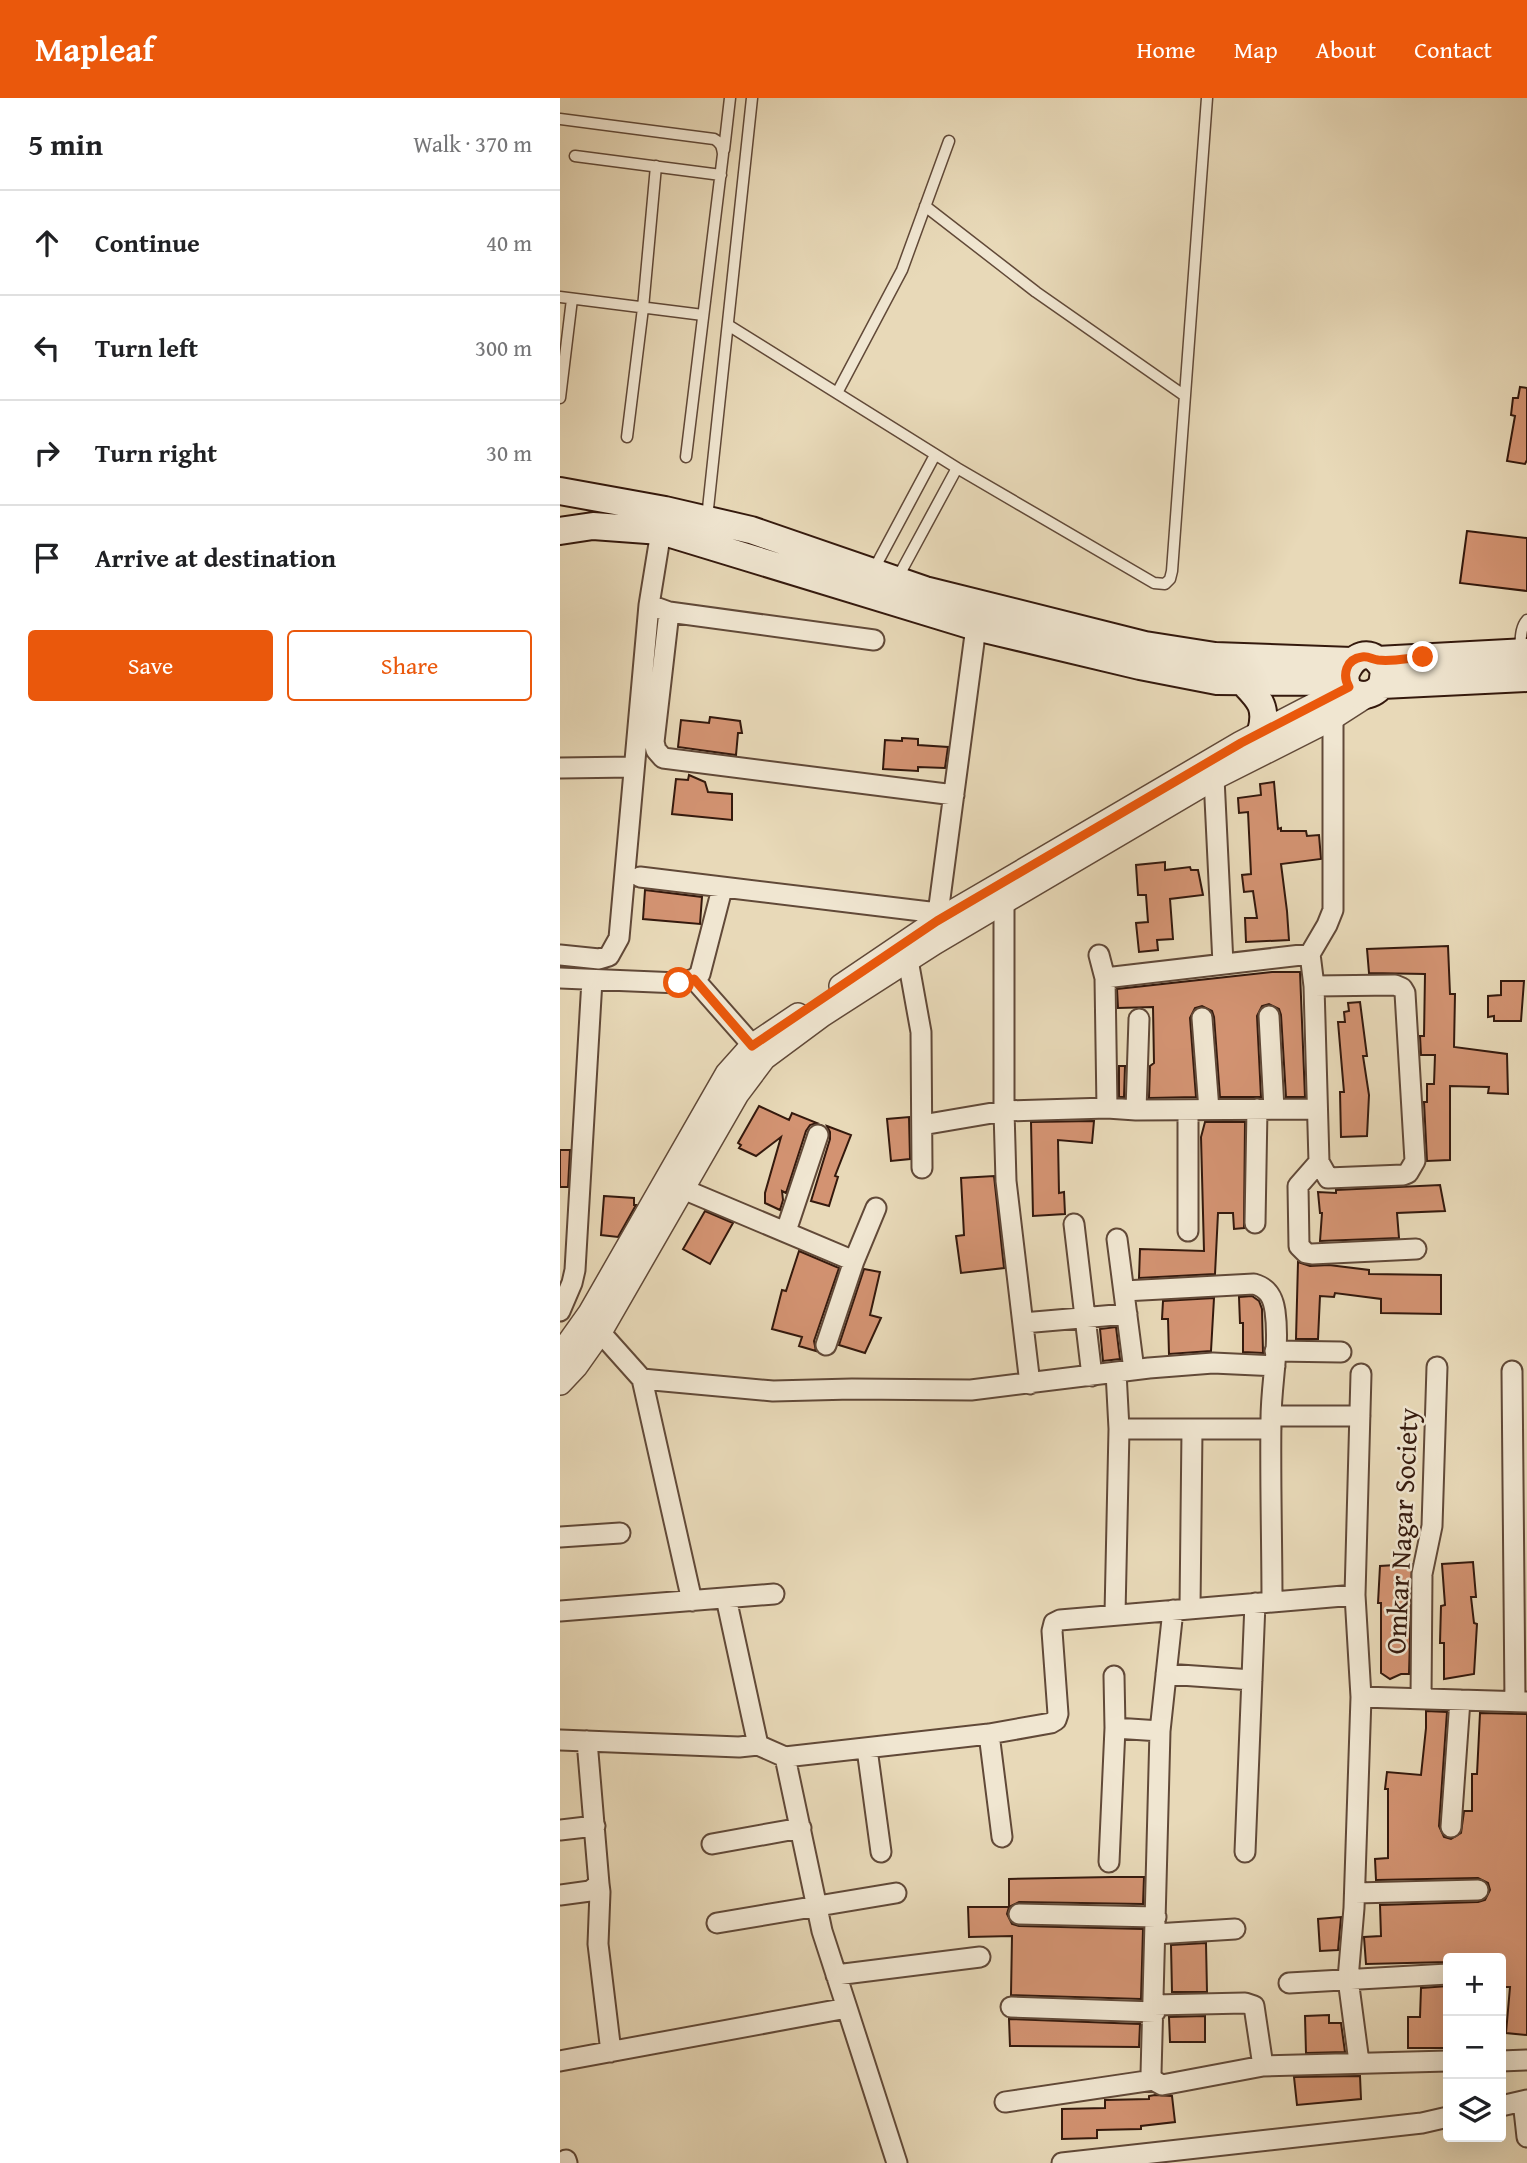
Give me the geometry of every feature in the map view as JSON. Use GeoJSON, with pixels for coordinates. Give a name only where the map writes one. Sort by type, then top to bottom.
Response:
{"type":"FeatureCollection","features":[{"type":"Feature","properties":{"kind":"main road"},"geometry":{"type":"LineString","coordinates":[[560,491],[663,520],[976,627],[1140,666],[1217,681],[1355,685],[1527,678]]}},
{"type":"Feature","properties":{"kind":"main road"},"geometry":{"type":"LineString","coordinates":[[560,531],[663,520],[707,519],[751,530],[884,577],[1145,645],[1215,656],[1355,685],[1524,652]]}},
{"type":"Feature","properties":{"kind":"main road"},"geometry":{"type":"LineString","coordinates":[[1242,681],[1262,704],[1261,732]]}},
{"type":"Feature","properties":{"kind":"street"},"geometry":{"type":"LineString","coordinates":[[560,955],[599,959],[609,956],[619,938],[649,605],[663,520]]}},
{"type":"Feature","properties":{"kind":"street"},"geometry":{"type":"LineString","coordinates":[[649,605],[669,612],[874,640]]}},
{"type":"Feature","properties":{"kind":"street"},"geometry":{"type":"LineString","coordinates":[[669,612],[654,742],[656,750],[663,758],[954,795]]}},
{"type":"Feature","properties":{"kind":"street"},"geometry":{"type":"LineString","coordinates":[[938,917],[976,627]]}},
{"type":"Feature","properties":{"kind":"street"},"geometry":{"type":"LineString","coordinates":[[560,1354],[593,1325],[683,1189],[758,1052],[908,960],[981,905],[1261,732],[1355,685]]}},
{"type":"Feature","properties":{"kind":"street"},"geometry":{"type":"LineString","coordinates":[[560,1383],[576,1366],[593,1325],[723,1081],[938,917],[1004,900],[1214,778],[1355,685]]}},
{"type":"Feature","properties":{"kind":"street"},"geometry":{"type":"LineString","coordinates":[[1314,986],[1395,985],[1405,993],[1415,1161],[1408,1173],[1328,1178],[1319,1162],[1314,986],[1310,954],[1333,910],[1355,685]]}},
{"type":"Feature","properties":{"kind":"street"},"geometry":{"type":"LineString","coordinates":[[560,768],[633,767]]}},
{"type":"Feature","properties":{"kind":"street"},"geometry":{"type":"LineString","coordinates":[[1214,778],[1223,964]]}},
{"type":"Feature","properties":{"kind":"street"},"geometry":{"type":"LineString","coordinates":[[639,877],[938,917]]}},
{"type":"Feature","properties":{"kind":"street"},"geometry":{"type":"LineString","coordinates":[[560,978],[679,983],[694,979],[700,974],[722,889]]}},
{"type":"Feature","properties":{"kind":"street"},"geometry":{"type":"LineString","coordinates":[[1004,900],[1006,1181],[1030,1384]]}},
{"type":"Feature","properties":{"kind":"street"},"geometry":{"type":"LineString","coordinates":[[1105,978],[1310,954]]}},
{"type":"Feature","properties":{"kind":"street"},"geometry":{"type":"LineString","coordinates":[[1099,956],[1105,978],[1107,1108]]}},
{"type":"Feature","properties":{"kind":"street"},"geometry":{"type":"LineString","coordinates":[[908,960],[921,1032],[922,1168]]}},
{"type":"Feature","properties":{"kind":"street"},"geometry":{"type":"LineString","coordinates":[[592,979],[575,1270],[560,1311],[593,1325],[642,1379],[692,1601]]}},
{"type":"Feature","properties":{"kind":"street"},"geometry":{"type":"LineString","coordinates":[[694,979],[758,1052]]}},
{"type":"Feature","properties":{"kind":"street"},"geometry":{"type":"LineString","coordinates":[[1255,1223],[1265,1109],[1269,1016]]}},
{"type":"Feature","properties":{"kind":"street"},"geometry":{"type":"LineString","coordinates":[[1202,1018],[1209,1110]]}},
{"type":"Feature","properties":{"kind":"street"},"geometry":{"type":"LineString","coordinates":[[1136,1110],[1139,1019]]}},
{"type":"Feature","properties":{"kind":"street"},"geometry":{"type":"LineString","coordinates":[[922,1125],[1004,1111],[1107,1108],[1317,1109]]}},
{"type":"Feature","properties":{"kind":"street"},"geometry":{"type":"LineString","coordinates":[[1188,1110],[1188,1231]]}},
{"type":"Feature","properties":{"kind":"street"},"geometry":{"type":"LineString","coordinates":[[786,1231],[818,1135]]}},
{"type":"Feature","properties":{"kind":"street"},"geometry":{"type":"LineString","coordinates":[[1319,1162],[1298,1186],[1301,1249],[1312,1254],[1416,1249]]}},
{"type":"Feature","properties":{"kind":"street"},"geometry":{"type":"LineString","coordinates":[[683,1189],[854,1261]]}},
{"type":"Feature","properties":{"kind":"street"},"geometry":{"type":"LineString","coordinates":[[826,1345],[854,1261],[876,1208]]}},
{"type":"Feature","properties":{"kind":"street"},"geometry":{"type":"LineString","coordinates":[[1074,1224],[1092,1376]]}},
{"type":"Feature","properties":{"kind":"street"},"geometry":{"type":"LineString","coordinates":[[1115,1614],[1119,1429],[1127,1314],[1118,1239]]}},
{"type":"Feature","properties":{"kind":"street"},"geometry":{"type":"LineString","coordinates":[[1124,1291],[1254,1284],[1262,1286],[1270,1294],[1275,1311],[1263,1602],[1252,1680],[1245,1852]]}},
{"type":"Feature","properties":{"kind":"street"},"geometry":{"type":"LineString","coordinates":[[1023,1323],[1127,1314]]}},
{"type":"Feature","properties":{"kind":"street"},"geometry":{"type":"LineString","coordinates":[[642,1379],[773,1391],[971,1390],[1125,1371],[1341,1352]]}},
{"type":"Feature","properties":{"kind":"street","name":"Omkar Nagar Society"},"geometry":{"type":"LineString","coordinates":[[1421,1699],[1422,1574],[1432,1526],[1437,1367]]}},
{"type":"Feature","properties":{"kind":"street"},"geometry":{"type":"LineString","coordinates":[[1361,1697],[1521,1702],[1512,1371]]}},
{"type":"Feature","properties":{"kind":"street"},"geometry":{"type":"LineString","coordinates":[[1359,2062],[1348,1979],[1355,1893],[1361,1697],[1355,1595],[1361,1374]]}},
{"type":"Feature","properties":{"kind":"street"},"geometry":{"type":"LineString","coordinates":[[1119,1429],[1192,1430],[1360,1416]]}},
{"type":"Feature","properties":{"kind":"street"},"geometry":{"type":"LineString","coordinates":[[1153,2080],[1151,2074],[1160,1731],[1167,1674],[1182,1609],[1192,1430]]}},
{"type":"Feature","properties":{"kind":"street"},"geometry":{"type":"LineString","coordinates":[[560,1537],[620,1534]]}},
{"type":"Feature","properties":{"kind":"street"},"geometry":{"type":"LineString","coordinates":[[560,1611],[775,1594]]}},
{"type":"Feature","properties":{"kind":"street"},"geometry":{"type":"LineString","coordinates":[[560,1740],[739,1747],[758,1745],[785,1757],[989,1734],[1051,1723],[1056,1720],[1052,1631],[1054,1623],[1060,1620],[1355,1595]]}},
{"type":"Feature","properties":{"kind":"street"},"geometry":{"type":"LineString","coordinates":[[726,1598],[758,1745]]}},
{"type":"Feature","properties":{"kind":"street"},"geometry":{"type":"LineString","coordinates":[[1167,1674],[1252,1680]]}},
{"type":"Feature","properties":{"kind":"street"},"geometry":{"type":"LineString","coordinates":[[1109,1862],[1115,1728],[1114,1676]]}},
{"type":"Feature","properties":{"kind":"street"},"geometry":{"type":"LineString","coordinates":[[1451,1827],[1460,1700]]}},
{"type":"Feature","properties":{"kind":"street"},"geometry":{"type":"LineString","coordinates":[[1115,1728],[1160,1731]]}},
{"type":"Feature","properties":{"kind":"street"},"geometry":{"type":"LineString","coordinates":[[989,1734],[1002,1837]]}},
{"type":"Feature","properties":{"kind":"street"},"geometry":{"type":"LineString","coordinates":[[587,1741],[600,1892],[598,1944],[611,2052]]}},
{"type":"Feature","properties":{"kind":"street"},"geometry":{"type":"LineString","coordinates":[[867,1749],[881,1852]]}},
{"type":"Feature","properties":{"kind":"street"},"geometry":{"type":"LineString","coordinates":[[785,1757],[817,1907],[836,1975],[897,2163]]}},
{"type":"Feature","properties":{"kind":"street"},"geometry":{"type":"LineString","coordinates":[[560,1830],[594,1826]]}},
{"type":"Feature","properties":{"kind":"street"},"geometry":{"type":"LineString","coordinates":[[712,1844],[800,1828]]}},
{"type":"Feature","properties":{"kind":"street"},"geometry":{"type":"LineString","coordinates":[[560,1895],[590,1891],[598,1884]]}},
{"type":"Feature","properties":{"kind":"street"},"geometry":{"type":"LineString","coordinates":[[1355,1893],[1478,1890]]}},
{"type":"Feature","properties":{"kind":"street"},"geometry":{"type":"LineString","coordinates":[[717,1923],[896,1893]]}},
{"type":"Feature","properties":{"kind":"street"},"geometry":{"type":"LineString","coordinates":[[1019,1914],[1235,1929]]}},
{"type":"Feature","properties":{"kind":"street"},"geometry":{"type":"LineString","coordinates":[[836,1975],[980,1957]]}},
{"type":"Feature","properties":{"kind":"street"},"geometry":{"type":"LineString","coordinates":[[1289,1983],[1443,1973]]}},
{"type":"Feature","properties":{"kind":"street"},"geometry":{"type":"LineString","coordinates":[[1011,2007],[1154,2008],[1250,2004],[1256,2009],[1263,2066]]}},
{"type":"Feature","properties":{"kind":"street"},"geometry":{"type":"LineString","coordinates":[[560,2062],[847,2008]]}},
{"type":"Feature","properties":{"kind":"street"},"geometry":{"type":"LineString","coordinates":[[1506,2061],[1527,2060]]}},
{"type":"Feature","properties":{"kind":"street"},"geometry":{"type":"LineString","coordinates":[[1005,2102],[1153,2080],[1162,2085],[1263,2066],[1443,2061]]}},
{"type":"Feature","properties":{"kind":"street"},"geometry":{"type":"LineString","coordinates":[[1506,2105],[1525,2101],[1527,2137]]}},
{"type":"Feature","properties":{"kind":"street"},"geometry":{"type":"LineString","coordinates":[[1062,2163],[1127,2160],[1443,2119]]}},
{"type":"Feature","properties":{"kind":"lane"},"geometry":{"type":"LineString","coordinates":[[686,457],[730,98]]}},
{"type":"Feature","properties":{"kind":"lane"},"geometry":{"type":"LineString","coordinates":[[707,519],[752,98]]}},
{"type":"Feature","properties":{"kind":"lane"},"geometry":{"type":"LineString","coordinates":[[728,325],[957,468],[1154,583],[1165,584],[1172,571],[1207,98]]}},
{"type":"Feature","properties":{"kind":"lane"},"geometry":{"type":"LineString","coordinates":[[560,118],[714,139],[720,142],[723,154]]}},
{"type":"Feature","properties":{"kind":"lane"},"geometry":{"type":"LineString","coordinates":[[837,393],[902,270],[949,141]]}},
{"type":"Feature","properties":{"kind":"lane"},"geometry":{"type":"LineString","coordinates":[[575,156],[720,175]]}},
{"type":"Feature","properties":{"kind":"lane"},"geometry":{"type":"LineString","coordinates":[[627,436],[643,308],[656,166]]}},
{"type":"Feature","properties":{"kind":"lane"},"geometry":{"type":"LineString","coordinates":[[925,206],[1035,292],[1185,396]]}},
{"type":"Feature","properties":{"kind":"lane"},"geometry":{"type":"LineString","coordinates":[[560,297],[703,315]]}},
{"type":"Feature","properties":{"kind":"lane"},"geometry":{"type":"LineString","coordinates":[[560,398],[572,299]]}},
{"type":"Feature","properties":{"kind":"lane"},"geometry":{"type":"LineString","coordinates":[[884,577],[935,454]]}},
{"type":"Feature","properties":{"kind":"lane"},"geometry":{"type":"LineString","coordinates":[[884,577],[957,468]]}},
{"type":"Feature","properties":{"kind":"lane"},"geometry":{"type":"LineString","coordinates":[[1524,652],[1521,633],[1527,620]]}},
{"type":"Feature","properties":{"kind":"building"},"geometry":{"type":"Polygon","coordinates":[[[1520,387],[1527,388],[1525,464],[1507,461],[1515,416],[1511,415],[1513,398],[1518,398],[1520,387]]]}},
{"type":"Feature","properties":{"kind":"building"},"geometry":{"type":"Polygon","coordinates":[[[1467,531],[1527,538],[1527,591],[1460,583],[1467,531]]]}},
{"type":"Feature","properties":{"kind":"building"},"geometry":{"type":"Polygon","coordinates":[[[710,717],[740,721],[742,733],[738,733],[736,755],[678,747],[681,720],[709,723],[710,717]]]}},
{"type":"Feature","properties":{"kind":"building"},"geometry":{"type":"Polygon","coordinates":[[[902,738],[918,739],[918,745],[948,747],[945,768],[918,767],[918,771],[883,769],[885,740],[902,741],[902,738]]]}},
{"type":"Feature","properties":{"kind":"building"},"geometry":{"type":"Polygon","coordinates":[[[689,775],[705,782],[708,792],[732,794],[732,820],[672,814],[676,779],[688,780],[689,775]]]}},
{"type":"Feature","properties":{"kind":"building"},"geometry":{"type":"Polygon","coordinates":[[[1274,782],[1278,829],[1306,831],[1307,836],[1319,835],[1321,859],[1281,864],[1289,940],[1246,942],[1245,918],[1257,918],[1253,891],[1244,892],[1242,875],[1251,874],[1248,812],[1239,813],[1238,798],[1261,795],[1260,784],[1274,782]]]}},
{"type":"Feature","properties":{"kind":"building"},"geometry":{"type":"Polygon","coordinates":[[[1165,862],[1165,870],[1190,867],[1191,870],[1198,870],[1203,895],[1170,899],[1173,939],[1157,940],[1158,950],[1139,952],[1136,923],[1148,922],[1146,895],[1138,895],[1136,865],[1165,862]]]}},
{"type":"Feature","properties":{"kind":"building"},"geometry":{"type":"Polygon","coordinates":[[[645,890],[702,897],[700,924],[643,919],[645,890]]]}},
{"type":"Feature","properties":{"kind":"building"},"geometry":{"type":"Polygon","coordinates":[[[1448,946],[1450,994],[1455,994],[1454,1047],[1507,1054],[1508,1094],[1488,1093],[1489,1087],[1450,1086],[1450,1160],[1427,1161],[1424,1102],[1427,1102],[1427,1084],[1434,1084],[1435,1055],[1421,1055],[1425,974],[1369,973],[1367,949],[1448,946]]]}},
{"type":"Feature","properties":{"kind":"building"},"geometry":{"type":"Polygon","coordinates":[[[1272,972],[1300,972],[1305,1097],[1286,1097],[1281,1015],[1279,1009],[1269,1004],[1262,1006],[1257,1016],[1261,1097],[1220,1097],[1214,1017],[1212,1011],[1202,1006],[1195,1008],[1190,1018],[1196,1097],[1149,1098],[1150,1066],[1154,1063],[1153,1007],[1118,1008],[1117,989],[1272,972]]]}},
{"type":"Feature","properties":{"kind":"building"},"geometry":{"type":"Polygon","coordinates":[[[1501,981],[1524,981],[1521,1021],[1494,1021],[1494,1016],[1488,1017],[1488,996],[1501,995],[1501,981]]]}},
{"type":"Feature","properties":{"kind":"building"},"geometry":{"type":"Polygon","coordinates":[[[1360,1002],[1367,1056],[1363,1056],[1369,1095],[1367,1136],[1341,1137],[1340,1092],[1344,1092],[1338,1022],[1345,1022],[1344,1012],[1349,1011],[1348,1003],[1360,1002]]]}},
{"type":"Feature","properties":{"kind":"building"},"geometry":{"type":"Polygon","coordinates":[[[1119,1066],[1125,1066],[1124,1097],[1119,1097],[1119,1066]]]}},
{"type":"Feature","properties":{"kind":"building"},"geometry":{"type":"Polygon","coordinates":[[[759,1106],[789,1120],[792,1113],[817,1123],[810,1125],[806,1131],[786,1193],[782,1191],[780,1210],[765,1203],[765,1193],[781,1137],[756,1156],[739,1148],[741,1145],[738,1143],[759,1106]]]}},
{"type":"Feature","properties":{"kind":"building"},"geometry":{"type":"Polygon","coordinates":[[[909,1117],[910,1159],[891,1161],[887,1119],[909,1117]]]}},
{"type":"Feature","properties":{"kind":"building"},"geometry":{"type":"Polygon","coordinates":[[[1094,1121],[1092,1143],[1058,1140],[1059,1193],[1064,1192],[1065,1214],[1033,1216],[1031,1122],[1094,1121]]]}},
{"type":"Feature","properties":{"kind":"building"},"geometry":{"type":"Polygon","coordinates":[[[1205,1122],[1245,1122],[1244,1228],[1234,1229],[1233,1213],[1218,1213],[1215,1274],[1139,1278],[1140,1249],[1204,1251],[1201,1137],[1205,1122]]]}},
{"type":"Feature","properties":{"kind":"building"},"geometry":{"type":"Polygon","coordinates":[[[827,1126],[851,1135],[835,1176],[838,1177],[829,1206],[811,1201],[830,1139],[827,1126]]]}},
{"type":"Feature","properties":{"kind":"building"},"geometry":{"type":"Polygon","coordinates":[[[560,1150],[570,1150],[568,1187],[560,1187],[560,1150]]]}},
{"type":"Feature","properties":{"kind":"building"},"geometry":{"type":"Polygon","coordinates":[[[994,1176],[1004,1268],[961,1273],[956,1236],[964,1235],[961,1178],[994,1176]]]}},
{"type":"Feature","properties":{"kind":"building"},"geometry":{"type":"Polygon","coordinates":[[[1440,1185],[1445,1211],[1397,1213],[1399,1238],[1320,1241],[1322,1213],[1318,1192],[1440,1185]]]}},
{"type":"Feature","properties":{"kind":"building"},"geometry":{"type":"Polygon","coordinates":[[[604,1196],[634,1198],[636,1205],[618,1237],[601,1235],[604,1196]]]}},
{"type":"Feature","properties":{"kind":"building"},"geometry":{"type":"Polygon","coordinates":[[[705,1211],[733,1223],[710,1264],[683,1249],[705,1211]]]}},
{"type":"Feature","properties":{"kind":"building"},"geometry":{"type":"Polygon","coordinates":[[[799,1251],[839,1268],[814,1341],[816,1351],[799,1346],[802,1337],[772,1329],[782,1290],[786,1291],[799,1251]]]}},
{"type":"Feature","properties":{"kind":"building"},"geometry":{"type":"Polygon","coordinates":[[[1298,1262],[1310,1266],[1329,1265],[1369,1270],[1369,1274],[1441,1275],[1441,1314],[1381,1313],[1381,1299],[1335,1293],[1334,1297],[1320,1296],[1318,1339],[1296,1339],[1298,1262]]]}},
{"type":"Feature","properties":{"kind":"building"},"geometry":{"type":"Polygon","coordinates":[[[864,1269],[880,1272],[870,1315],[881,1318],[865,1353],[839,1345],[864,1269]]]}},
{"type":"Feature","properties":{"kind":"building"},"geometry":{"type":"Polygon","coordinates":[[[1252,1296],[1259,1301],[1262,1309],[1263,1353],[1243,1352],[1243,1323],[1240,1323],[1239,1297],[1252,1296]]]}},
{"type":"Feature","properties":{"kind":"building"},"geometry":{"type":"Polygon","coordinates":[[[1214,1298],[1211,1351],[1169,1354],[1168,1319],[1162,1319],[1163,1301],[1214,1298]]]}},
{"type":"Feature","properties":{"kind":"building"},"geometry":{"type":"Polygon","coordinates":[[[1116,1327],[1120,1359],[1103,1361],[1100,1329],[1116,1327]]]}},
{"type":"Feature","properties":{"kind":"building"},"geometry":{"type":"Polygon","coordinates":[[[1473,1562],[1476,1597],[1471,1597],[1474,1623],[1477,1624],[1474,1674],[1444,1679],[1444,1643],[1440,1643],[1441,1606],[1445,1605],[1442,1564],[1473,1562]]]}},
{"type":"Feature","properties":{"kind":"building"},"geometry":{"type":"Polygon","coordinates":[[[1412,1564],[1409,1674],[1390,1679],[1381,1673],[1381,1603],[1378,1603],[1380,1566],[1412,1564]]]}},
{"type":"Feature","properties":{"kind":"building"},"geometry":{"type":"Polygon","coordinates":[[[1426,1711],[1447,1712],[1439,1826],[1444,1837],[1451,1839],[1461,1833],[1464,1811],[1472,1811],[1472,1774],[1477,1774],[1480,1713],[1527,1714],[1527,2035],[1506,2033],[1510,1987],[1506,1987],[1506,1953],[1443,1953],[1443,1962],[1366,1964],[1364,1937],[1381,1936],[1380,1905],[1478,1902],[1485,1900],[1490,1890],[1488,1883],[1478,1878],[1376,1880],[1375,1859],[1388,1858],[1388,1789],[1385,1789],[1387,1772],[1421,1775],[1426,1711]]]}},
{"type":"Feature","properties":{"kind":"building"},"geometry":{"type":"Polygon","coordinates":[[[1144,1877],[1143,1904],[1019,1902],[1009,1907],[1009,1879],[1144,1877]]]}},
{"type":"Feature","properties":{"kind":"building"},"geometry":{"type":"Polygon","coordinates":[[[968,1907],[1009,1907],[1007,1914],[1012,1924],[1019,1926],[1143,1929],[1141,1999],[1011,1995],[1012,1936],[969,1937],[968,1907]]]}},
{"type":"Feature","properties":{"kind":"building"},"geometry":{"type":"Polygon","coordinates":[[[1341,1917],[1338,1950],[1320,1951],[1318,1919],[1341,1917]]]}},
{"type":"Feature","properties":{"kind":"building"},"geometry":{"type":"Polygon","coordinates":[[[1206,1943],[1207,1992],[1172,1992],[1171,1945],[1206,1943]]]}},
{"type":"Feature","properties":{"kind":"building"},"geometry":{"type":"Polygon","coordinates":[[[1443,1986],[1443,2048],[1408,2048],[1408,2017],[1420,2017],[1421,1988],[1443,1986]]]}},
{"type":"Feature","properties":{"kind":"building"},"geometry":{"type":"Polygon","coordinates":[[[1329,2015],[1329,2023],[1341,2023],[1345,2052],[1306,2053],[1305,2016],[1329,2015]]]}},
{"type":"Feature","properties":{"kind":"building"},"geometry":{"type":"Polygon","coordinates":[[[1205,2016],[1205,2042],[1170,2042],[1169,2017],[1205,2016]]]}},
{"type":"Feature","properties":{"kind":"building"},"geometry":{"type":"Polygon","coordinates":[[[1009,2019],[1140,2024],[1139,2047],[1010,2046],[1009,2019]]]}},
{"type":"Feature","properties":{"kind":"building"},"geometry":{"type":"Polygon","coordinates":[[[1360,2076],[1361,2099],[1297,2105],[1294,2077],[1360,2076]]]}},
{"type":"Feature","properties":{"kind":"building"},"geometry":{"type":"Polygon","coordinates":[[[1149,2096],[1172,2096],[1175,2122],[1141,2126],[1141,2129],[1097,2130],[1097,2138],[1062,2139],[1062,2109],[1105,2108],[1105,2100],[1149,2099],[1149,2096]]]}},
{"type":"Feature","properties":{"kind":"route"},"geometry":{"type":"LineString","coordinates":[[679,983],[694,979],[752,1046],[937,921],[1241,743],[1349,687],[1346,671],[1348,665],[1357,658],[1364,656],[1377,660],[1423,657]]}}]}
